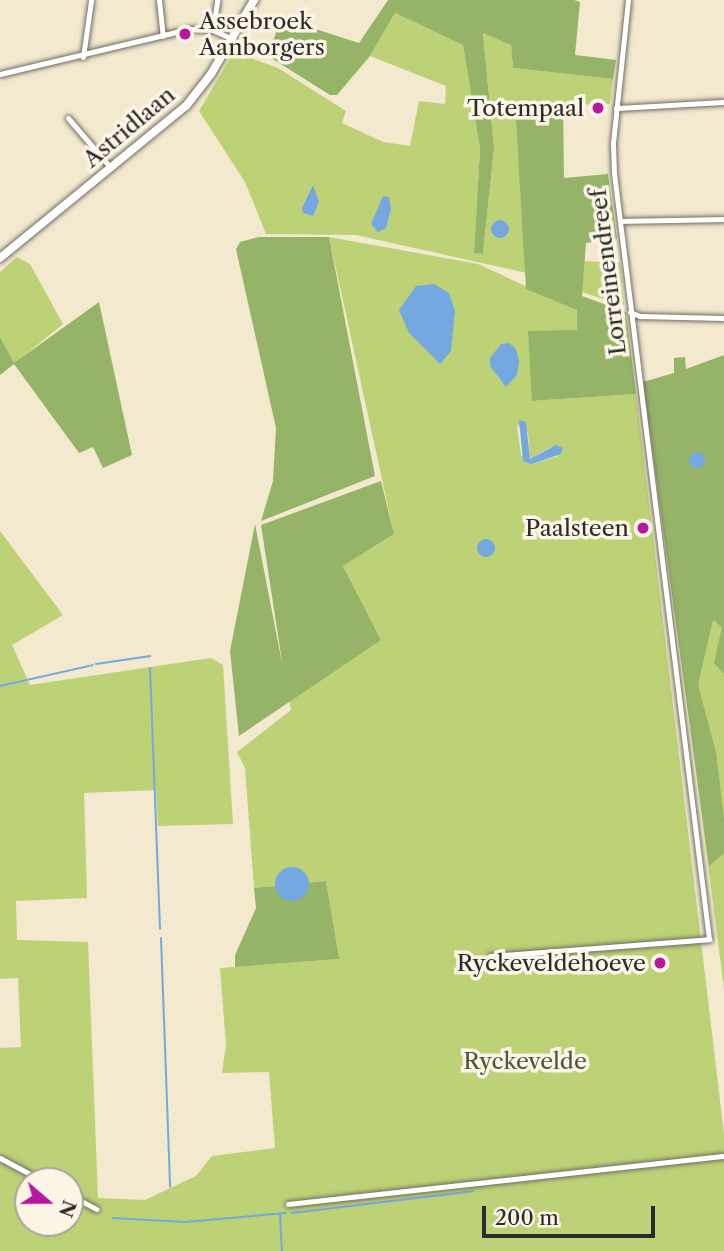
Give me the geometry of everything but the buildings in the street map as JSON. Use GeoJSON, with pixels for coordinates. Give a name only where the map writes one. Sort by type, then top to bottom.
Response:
{"type":"FeatureCollection","features":[{"type":"Feature","properties":{"kind":"main road","name":"Astridlaan"},"geometry":{"type":"LineString","coordinates":[[0,258],[186,106],[232,39],[254,0]]}},
{"type":"Feature","properties":{"kind":"street"},"geometry":{"type":"LineString","coordinates":[[159,0],[163,36]]}},
{"type":"Feature","properties":{"kind":"street"},"geometry":{"type":"LineString","coordinates":[[212,30],[216,0]]}},
{"type":"Feature","properties":{"kind":"street","name":"Lorreinendreef"},"geometry":{"type":"LineString","coordinates":[[490,956],[572,947],[709,939],[630,312],[612,143],[628,0]]}},
{"type":"Feature","properties":{"kind":"street"},"geometry":{"type":"LineString","coordinates":[[83,57],[90,1]]}},
{"type":"Feature","properties":{"kind":"street"},"geometry":{"type":"LineString","coordinates":[[0,74],[83,57],[163,36],[212,30],[232,39]]}},
{"type":"Feature","properties":{"kind":"street"},"geometry":{"type":"LineString","coordinates":[[616,108],[724,102]]}},
{"type":"Feature","properties":{"kind":"street"},"geometry":{"type":"LineString","coordinates":[[68,118],[111,168]]}},
{"type":"Feature","properties":{"kind":"street"},"geometry":{"type":"LineString","coordinates":[[620,221],[724,219]]}},
{"type":"Feature","properties":{"kind":"street"},"geometry":{"type":"LineString","coordinates":[[630,312],[640,316],[724,318]]}},
{"type":"Feature","properties":{"kind":"street"},"geometry":{"type":"LineString","coordinates":[[288,1204],[724,1156]]}},
{"type":"Feature","properties":{"kind":"street"},"geometry":{"type":"LineString","coordinates":[[0,1158],[17,1167]]}},
{"type":"Feature","properties":{"kind":"street"},"geometry":{"type":"LineString","coordinates":[[84,1203],[96,1209]]}},
{"type":"Feature","properties":{"kind":"green space"},"geometry":{"type":"Polygon","coordinates":[[[388,0],[574,0],[580,2],[575,55],[616,60],[613,79],[513,68],[511,45],[483,33],[494,148],[483,254],[474,253],[480,149],[463,45],[395,13],[370,56],[337,95],[330,95],[268,56],[281,18],[359,43],[388,0]]]}},
{"type":"Feature","properties":{"kind":"green space"},"geometry":{"type":"Polygon","coordinates":[[[395,13],[463,45],[480,149],[474,252],[483,254],[494,148],[483,33],[511,44],[513,68],[613,79],[610,104],[515,106],[527,273],[356,235],[266,234],[245,182],[199,111],[234,52],[278,68],[346,111],[342,123],[383,142],[410,146],[419,101],[445,104],[446,86],[370,56],[395,13]]]}},
{"type":"Feature","properties":{"kind":"green space"},"geometry":{"type":"Polygon","coordinates":[[[563,103],[564,178],[608,174],[617,239],[586,243],[582,296],[626,312],[636,394],[532,401],[528,331],[577,330],[577,310],[526,289],[515,105],[563,103]]]}},
{"type":"Feature","properties":{"kind":"green space"},"geometry":{"type":"Polygon","coordinates":[[[259,237],[329,237],[375,476],[261,521],[273,481],[276,428],[236,249],[240,242],[259,237]]]}},
{"type":"Feature","properties":{"kind":"green space","name":"Ryckevelde"},"geometry":{"type":"Polygon","coordinates":[[[329,237],[478,264],[577,310],[577,330],[532,401],[636,394],[724,1134],[724,1251],[0,1251],[0,1048],[21,1047],[18,978],[0,979],[0,531],[63,615],[12,645],[30,685],[211,658],[223,665],[233,824],[158,826],[156,790],[84,793],[87,898],[16,901],[17,940],[88,942],[98,1198],[145,1200],[196,1176],[212,1156],[275,1148],[269,1072],[222,1073],[226,1045],[220,968],[338,959],[326,881],[254,888],[245,768],[237,752],[291,710],[289,699],[381,640],[343,566],[394,534],[329,237]],[[517,425],[521,455],[532,464],[558,456],[551,447],[530,459],[528,433],[517,425]]]}},
{"type":"Feature","properties":{"kind":"green space"},"geometry":{"type":"Polygon","coordinates":[[[17,257],[30,264],[63,324],[14,364],[0,337],[0,272],[17,257]]]}},
{"type":"Feature","properties":{"kind":"green space"},"geometry":{"type":"Polygon","coordinates":[[[584,261],[620,263],[624,306],[582,292],[584,261]]]}},
{"type":"Feature","properties":{"kind":"green space"},"geometry":{"type":"Polygon","coordinates":[[[99,302],[132,455],[103,468],[93,447],[79,453],[14,364],[0,375],[0,337],[14,363],[99,302]]]}},
{"type":"Feature","properties":{"kind":"green space"},"geometry":{"type":"Polygon","coordinates":[[[724,355],[724,674],[714,663],[722,627],[713,620],[698,685],[716,752],[724,819],[724,853],[709,866],[643,382],[674,373],[674,358],[685,357],[686,369],[724,355]]]}},
{"type":"Feature","properties":{"kind":"green space"},"geometry":{"type":"Polygon","coordinates":[[[381,481],[394,534],[343,566],[381,640],[239,736],[230,651],[255,524],[283,668],[261,525],[381,481]]]}},
{"type":"Feature","properties":{"kind":"green space"},"geometry":{"type":"Polygon","coordinates":[[[724,543],[724,989],[667,544],[724,543]]]}},
{"type":"Feature","properties":{"kind":"green space"},"geometry":{"type":"Polygon","coordinates":[[[326,881],[339,959],[235,967],[235,955],[256,908],[254,888],[326,881]]]}},
{"type":"Feature","properties":{"kind":"water"},"geometry":{"type":"Polygon","coordinates":[[[313,185],[319,202],[313,216],[303,213],[302,208],[313,185]]]}},
{"type":"Feature","properties":{"kind":"water"},"geometry":{"type":"Polygon","coordinates":[[[383,196],[389,197],[391,209],[386,228],[378,232],[371,224],[383,196]]]}},
{"type":"Feature","properties":{"kind":"water"},"geometry":{"type":"Polygon","coordinates":[[[496,220],[504,220],[509,229],[507,236],[496,238],[491,233],[491,225],[496,220]]]}},
{"type":"Feature","properties":{"kind":"water"},"geometry":{"type":"Polygon","coordinates":[[[434,284],[449,293],[455,311],[451,351],[440,364],[409,333],[399,310],[416,286],[434,284]]]}},
{"type":"Feature","properties":{"kind":"water"},"geometry":{"type":"Polygon","coordinates":[[[509,343],[516,349],[519,362],[517,375],[506,387],[490,366],[490,358],[501,344],[509,343]]]}},
{"type":"Feature","properties":{"kind":"water"},"geometry":{"type":"Polygon","coordinates":[[[519,420],[526,422],[530,459],[556,445],[563,448],[561,454],[532,464],[523,461],[519,420]]]}},
{"type":"Feature","properties":{"kind":"water"},"geometry":{"type":"Polygon","coordinates":[[[697,452],[703,454],[703,466],[697,468],[691,466],[689,460],[691,454],[697,452]]]}},
{"type":"Feature","properties":{"kind":"water"},"geometry":{"type":"Polygon","coordinates":[[[486,539],[492,542],[495,548],[492,554],[486,557],[480,554],[477,548],[480,542],[486,539]]]}},
{"type":"Feature","properties":{"kind":"water"},"geometry":{"type":"Polygon","coordinates":[[[292,867],[304,872],[309,884],[304,896],[292,901],[280,896],[275,884],[280,872],[292,867]]]}},
{"type":"Feature","properties":{"kind":"waterway"},"geometry":{"type":"LineString","coordinates":[[96,664],[150,656]]}},
{"type":"Feature","properties":{"kind":"waterway"},"geometry":{"type":"LineString","coordinates":[[0,686],[93,665]]}},
{"type":"Feature","properties":{"kind":"waterway"},"geometry":{"type":"LineString","coordinates":[[150,668],[160,929]]}},
{"type":"Feature","properties":{"kind":"waterway"},"geometry":{"type":"LineString","coordinates":[[161,938],[170,1187]]}},
{"type":"Feature","properties":{"kind":"waterway"},"geometry":{"type":"LineString","coordinates":[[292,1213],[473,1191]]}},
{"type":"Feature","properties":{"kind":"waterway"},"geometry":{"type":"LineString","coordinates":[[113,1218],[185,1222],[286,1213]]}},
{"type":"Feature","properties":{"kind":"waterway"},"geometry":{"type":"LineString","coordinates":[[280,1214],[282,1251]]}},
{"type":"Feature","properties":{"kind":"place","name":"Assebroek Aanborgers"},"geometry":{"type":"Point","coordinates":[185,34]}},
{"type":"Feature","properties":{"kind":"place","name":"Totempaal"},"geometry":{"type":"Point","coordinates":[598,108]}},
{"type":"Feature","properties":{"kind":"place","name":"Paalsteen"},"geometry":{"type":"Point","coordinates":[643,528]}},
{"type":"Feature","properties":{"kind":"place","name":"Ryckeveldehoeve"},"geometry":{"type":"Point","coordinates":[660,963]}}]}
